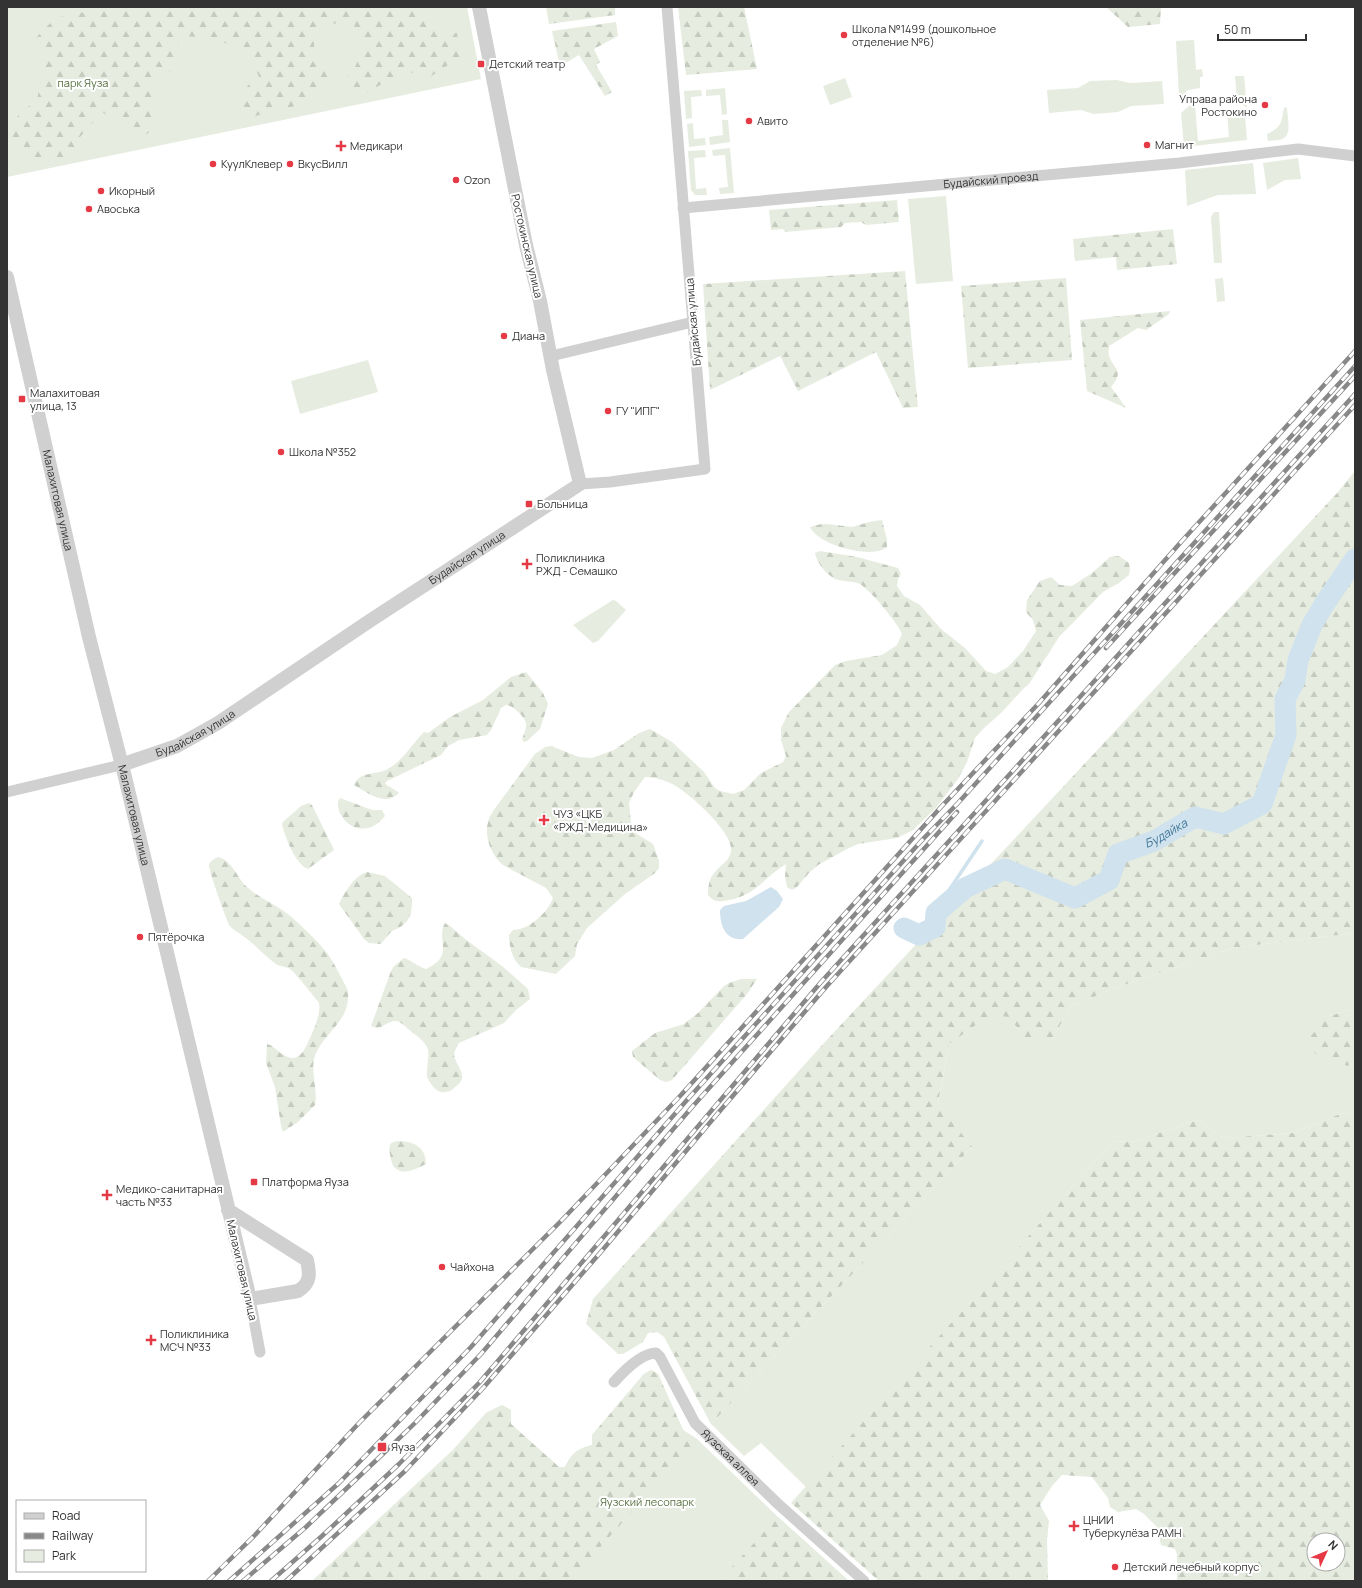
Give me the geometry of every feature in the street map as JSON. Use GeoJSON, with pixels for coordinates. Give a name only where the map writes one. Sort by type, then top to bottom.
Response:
{"type":"FeatureCollection","features":[{"type":"Feature","properties":{"kind":"street","name":"Ростокинская улица"},"geometry":{"type":"LineString","coordinates":[[479,7],[516,197],[580,484]]}},
{"type":"Feature","properties":{"kind":"street","name":"Будайская улица"},"geometry":{"type":"LineString","coordinates":[[7,792],[122,765],[177,746],[218,723],[371,620],[580,484],[610,482],[705,469],[667,7]]}},
{"type":"Feature","properties":{"kind":"street","name":"Будайский проезд"},"geometry":{"type":"LineString","coordinates":[[683,208],[1179,163],[1298,149],[1355,156]]}},
{"type":"Feature","properties":{"kind":"street","name":"Малахитовая улица"},"geometry":{"type":"LineString","coordinates":[[7,277],[87,629],[122,765],[250,1299],[260,1352]]}},
{"type":"Feature","properties":{"kind":"street"},"geometry":{"type":"LineString","coordinates":[[551,356],[693,322]]}},
{"type":"Feature","properties":{"kind":"street"},"geometry":{"type":"LineString","coordinates":[[228,1210],[307,1260],[310,1275],[304,1287],[298,1291],[250,1299]]}},
{"type":"Feature","properties":{"kind":"street","name":"Яузская аллея"},"geometry":{"type":"LineString","coordinates":[[614,1382],[626,1369],[650,1353],[656,1353],[660,1357],[695,1423],[777,1503],[864,1581]]}},
{"type":"Feature","properties":{"kind":"green space"},"geometry":{"type":"Polygon","coordinates":[[[109,7],[427,7],[436,35],[457,33],[460,57],[430,77],[405,71],[357,98],[347,79],[356,65],[366,38],[347,19],[323,28],[314,39],[314,60],[331,78],[323,90],[311,102],[255,116],[238,104],[248,85],[259,77],[250,54],[214,38],[182,36],[176,52],[173,71],[156,77],[153,130],[136,141],[118,122],[102,112],[80,137],[76,155],[35,165],[30,151],[9,143],[10,123],[37,99],[46,62],[32,42],[55,18],[109,7]]]}},
{"type":"Feature","properties":{"kind":"green space","name":"парк Яуза"},"geometry":{"type":"Polygon","coordinates":[[[467,7],[481,79],[7,177],[7,8],[467,7]]]}},
{"type":"Feature","properties":{"kind":"green space"},"geometry":{"type":"Polygon","coordinates":[[[546,7],[615,7],[615,15],[549,24],[546,7]]]}},
{"type":"Feature","properties":{"kind":"green space"},"geometry":{"type":"Polygon","coordinates":[[[678,7],[744,7],[757,69],[686,75],[678,7]]]}},
{"type":"Feature","properties":{"kind":"green space"},"geometry":{"type":"Polygon","coordinates":[[[1106,7],[1161,7],[1160,24],[1128,27],[1106,7]]]}},
{"type":"Feature","properties":{"kind":"green space"},"geometry":{"type":"Polygon","coordinates":[[[616,22],[618,36],[594,49],[600,62],[596,65],[612,92],[605,96],[579,55],[560,66],[552,31],[616,22]]]}},
{"type":"Feature","properties":{"kind":"green space"},"geometry":{"type":"Polygon","coordinates":[[[1194,40],[1196,70],[1202,69],[1203,77],[1200,77],[1200,88],[1188,90],[1179,98],[1176,41],[1194,40]]]}},
{"type":"Feature","properties":{"kind":"green space"},"geometry":{"type":"Polygon","coordinates":[[[1235,76],[1244,76],[1247,108],[1237,100],[1235,76]]]}},
{"type":"Feature","properties":{"kind":"green space"},"geometry":{"type":"Polygon","coordinates":[[[845,78],[852,97],[830,105],[823,86],[845,78]]]}},
{"type":"Feature","properties":{"kind":"green space"},"geometry":{"type":"Polygon","coordinates":[[[1117,80],[1130,83],[1162,81],[1164,104],[1131,106],[1118,112],[1094,114],[1081,110],[1049,113],[1047,90],[1078,88],[1090,81],[1117,80]]]}},
{"type":"Feature","properties":{"kind":"green space"},"geometry":{"type":"Polygon","coordinates":[[[725,88],[727,114],[722,115],[720,95],[706,96],[706,90],[725,88]]]}},
{"type":"Feature","properties":{"kind":"green space"},"geometry":{"type":"Polygon","coordinates":[[[701,90],[702,96],[691,97],[692,118],[686,119],[684,91],[701,90]]]}},
{"type":"Feature","properties":{"kind":"green space"},"geometry":{"type":"Polygon","coordinates":[[[1195,105],[1198,141],[1229,137],[1227,111],[1236,112],[1245,116],[1247,140],[1184,147],[1181,113],[1189,106],[1195,105]]]}},
{"type":"Feature","properties":{"kind":"green space"},"geometry":{"type":"Polygon","coordinates":[[[1287,107],[1288,133],[1281,140],[1268,141],[1267,134],[1278,127],[1284,108],[1287,107]]]}},
{"type":"Feature","properties":{"kind":"green space"},"geometry":{"type":"Polygon","coordinates":[[[722,120],[728,120],[730,142],[710,145],[709,137],[723,135],[722,120]]]}},
{"type":"Feature","properties":{"kind":"green space"},"geometry":{"type":"Polygon","coordinates":[[[693,123],[694,139],[705,138],[706,145],[689,147],[687,124],[693,123]]]}},
{"type":"Feature","properties":{"kind":"green space"},"geometry":{"type":"Polygon","coordinates":[[[730,148],[734,193],[720,194],[719,188],[728,187],[725,155],[713,156],[712,150],[730,148]]]}},
{"type":"Feature","properties":{"kind":"green space"},"geometry":{"type":"Polygon","coordinates":[[[705,150],[706,157],[694,158],[696,189],[706,188],[707,195],[695,195],[691,190],[688,151],[705,150]]]}},
{"type":"Feature","properties":{"kind":"green space"},"geometry":{"type":"Polygon","coordinates":[[[1298,158],[1301,179],[1285,180],[1267,190],[1263,163],[1298,158]]]}},
{"type":"Feature","properties":{"kind":"green space"},"geometry":{"type":"Polygon","coordinates":[[[1253,163],[1256,194],[1218,195],[1187,206],[1185,170],[1253,163]]]}},
{"type":"Feature","properties":{"kind":"green space"},"geometry":{"type":"Polygon","coordinates":[[[946,196],[953,281],[916,284],[908,199],[946,196]]]}},
{"type":"Feature","properties":{"kind":"green space"},"geometry":{"type":"Polygon","coordinates":[[[897,200],[899,222],[866,225],[861,222],[845,223],[841,227],[785,232],[783,229],[771,230],[769,210],[897,200]]]}},
{"type":"Feature","properties":{"kind":"green space"},"geometry":{"type":"Polygon","coordinates":[[[1214,212],[1219,212],[1222,263],[1214,263],[1211,217],[1214,212]]]}},
{"type":"Feature","properties":{"kind":"green space"},"geometry":{"type":"Polygon","coordinates":[[[1173,229],[1177,264],[1117,270],[1116,257],[1075,261],[1073,239],[1173,229]]]}},
{"type":"Feature","properties":{"kind":"green space"},"geometry":{"type":"Polygon","coordinates":[[[905,271],[918,407],[903,408],[876,352],[798,391],[780,356],[710,390],[703,284],[905,271]]]}},
{"type":"Feature","properties":{"kind":"green space"},"geometry":{"type":"Polygon","coordinates":[[[1066,278],[1072,360],[968,368],[961,286],[1066,278]]]}},
{"type":"Feature","properties":{"kind":"green space"},"geometry":{"type":"Polygon","coordinates":[[[1223,278],[1225,301],[1217,302],[1215,279],[1223,278]]]}},
{"type":"Feature","properties":{"kind":"green space"},"geometry":{"type":"Polygon","coordinates":[[[1170,311],[1169,314],[1146,330],[1138,328],[1109,346],[1109,356],[1118,373],[1111,387],[1126,408],[1087,391],[1080,320],[1170,311]]]}},
{"type":"Feature","properties":{"kind":"green space"},"geometry":{"type":"Polygon","coordinates":[[[368,360],[378,392],[300,414],[291,381],[368,360]]]}},
{"type":"Feature","properties":{"kind":"green space"},"geometry":{"type":"Polygon","coordinates":[[[1355,471],[1355,933],[1232,948],[1112,989],[1070,1007],[1052,1040],[1025,1040],[1010,1017],[990,1015],[949,1044],[938,1103],[972,1147],[711,1424],[664,1337],[657,1332],[648,1333],[643,1342],[623,1354],[618,1354],[586,1324],[593,1299],[824,1043],[1338,492],[1355,471]]]}},
{"type":"Feature","properties":{"kind":"green space"},"geometry":{"type":"Polygon","coordinates":[[[882,520],[887,540],[887,547],[880,551],[870,552],[846,549],[834,545],[815,534],[810,527],[827,524],[852,527],[882,520]]]}},
{"type":"Feature","properties":{"kind":"green space"},"geometry":{"type":"Polygon","coordinates":[[[820,551],[857,557],[898,568],[901,574],[898,579],[897,586],[904,596],[920,605],[941,629],[965,648],[986,671],[995,674],[1008,667],[1023,651],[1036,631],[1033,620],[1026,612],[1027,600],[1040,581],[1051,577],[1060,585],[1072,586],[1092,573],[1110,557],[1119,556],[1129,563],[1130,569],[1129,575],[1119,583],[1103,592],[1059,637],[1029,684],[975,738],[967,762],[958,779],[936,808],[913,830],[897,838],[858,844],[847,849],[818,865],[797,887],[792,890],[787,887],[785,876],[786,864],[744,896],[735,899],[717,901],[713,900],[708,895],[708,889],[713,874],[729,858],[731,851],[730,843],[725,834],[709,814],[681,789],[664,780],[645,777],[634,792],[629,803],[631,823],[637,834],[653,844],[659,861],[659,868],[655,873],[625,894],[587,928],[577,944],[575,956],[556,974],[521,967],[515,960],[512,952],[509,935],[513,930],[525,927],[537,919],[547,909],[553,898],[546,888],[503,865],[498,860],[490,847],[487,825],[493,811],[535,754],[545,747],[551,746],[579,757],[592,758],[614,750],[639,733],[650,729],[672,742],[704,772],[715,788],[720,791],[733,794],[744,790],[761,773],[783,762],[786,756],[781,740],[781,728],[789,712],[835,665],[846,661],[882,655],[897,645],[902,634],[883,607],[865,587],[855,582],[835,579],[827,573],[816,557],[815,553],[820,551]]]}},
{"type":"Feature","properties":{"kind":"green space"},"geometry":{"type":"Polygon","coordinates":[[[613,600],[626,610],[598,641],[593,643],[573,625],[613,600]]]}},
{"type":"Feature","properties":{"kind":"green space"},"geometry":{"type":"Polygon","coordinates":[[[526,672],[543,693],[548,704],[540,729],[527,741],[524,742],[522,739],[526,727],[525,721],[515,709],[506,705],[501,708],[491,730],[487,735],[459,740],[448,746],[441,755],[387,781],[385,783],[399,793],[394,797],[382,799],[371,795],[354,785],[360,777],[364,775],[382,772],[392,767],[402,758],[424,732],[428,733],[450,717],[483,700],[511,677],[526,672]]]}},
{"type":"Feature","properties":{"kind":"green space"},"geometry":{"type":"Polygon","coordinates":[[[340,798],[372,810],[382,810],[385,816],[375,825],[365,829],[356,828],[348,824],[342,817],[338,803],[340,798]]]}},
{"type":"Feature","properties":{"kind":"green space"},"geometry":{"type":"Polygon","coordinates":[[[309,803],[312,805],[334,850],[308,869],[299,862],[295,856],[288,843],[282,824],[301,806],[309,803]]]}},
{"type":"Feature","properties":{"kind":"green space"},"geometry":{"type":"Polygon","coordinates":[[[218,857],[231,865],[247,887],[285,912],[313,937],[330,957],[348,991],[348,1002],[345,1011],[323,1042],[314,1059],[313,1070],[316,1094],[315,1105],[298,1122],[283,1132],[275,1087],[266,1063],[267,1044],[288,1057],[293,1058],[301,1054],[304,1051],[316,1024],[319,1003],[292,971],[276,964],[229,925],[209,868],[210,862],[218,857]]]}},
{"type":"Feature","properties":{"kind":"green space"},"geometry":{"type":"Polygon","coordinates":[[[367,872],[385,876],[412,898],[412,909],[406,922],[402,926],[392,931],[381,944],[369,943],[364,939],[339,904],[354,881],[362,874],[367,872]]]}},
{"type":"Feature","properties":{"kind":"green space"},"geometry":{"type":"Polygon","coordinates":[[[445,923],[502,966],[528,989],[530,999],[516,1010],[504,1023],[459,1043],[454,1055],[461,1071],[462,1079],[451,1090],[442,1092],[434,1088],[427,1077],[428,1050],[423,1041],[397,1021],[390,1022],[377,1028],[371,1026],[394,966],[404,958],[426,969],[435,964],[440,958],[443,953],[442,935],[445,923]]]}},
{"type":"Feature","properties":{"kind":"green space"},"geometry":{"type":"Polygon","coordinates":[[[1355,933],[1355,1009],[1329,1016],[1348,1066],[1355,1062],[1355,1111],[1340,1114],[1293,1133],[1224,1138],[1197,1120],[1133,1142],[1113,1141],[806,1487],[761,1443],[744,1456],[711,1424],[972,1147],[938,1104],[949,1044],[990,1014],[1010,1016],[1025,1040],[1052,1040],[1070,1007],[1112,989],[1232,948],[1355,933]]]}},
{"type":"Feature","properties":{"kind":"green space"},"geometry":{"type":"Polygon","coordinates":[[[741,979],[757,979],[747,994],[672,1080],[666,1082],[660,1080],[633,1057],[632,1051],[655,1033],[684,1024],[698,1013],[724,986],[741,979]]]}},
{"type":"Feature","properties":{"kind":"green space"},"geometry":{"type":"Polygon","coordinates":[[[1355,1009],[1355,1062],[1348,1066],[1315,1054],[1308,1039],[1329,1016],[1355,1009]]]}},
{"type":"Feature","properties":{"kind":"green space"},"geometry":{"type":"Polygon","coordinates":[[[1355,1111],[1355,1581],[1177,1581],[1177,1554],[1175,1549],[1161,1545],[1157,1527],[1144,1514],[1136,1509],[1118,1512],[1110,1507],[1108,1498],[1092,1477],[1062,1475],[1052,1486],[1040,1505],[1049,1521],[1047,1539],[1048,1581],[879,1581],[791,1503],[1113,1141],[1133,1142],[1197,1120],[1224,1138],[1293,1133],[1340,1114],[1355,1111]]]}},
{"type":"Feature","properties":{"kind":"green space"},"geometry":{"type":"Polygon","coordinates":[[[397,1141],[408,1142],[421,1149],[424,1153],[426,1164],[406,1172],[398,1170],[394,1167],[389,1149],[391,1143],[397,1141]]]}},
{"type":"Feature","properties":{"kind":"green space","name":"Яузский лесопарк"},"geometry":{"type":"Polygon","coordinates":[[[651,1370],[658,1374],[683,1430],[697,1439],[778,1517],[849,1581],[312,1581],[453,1450],[486,1413],[502,1405],[511,1410],[511,1424],[559,1467],[565,1467],[570,1458],[576,1452],[582,1448],[592,1445],[592,1435],[644,1374],[651,1370]]]}},
{"type":"Feature","properties":{"kind":"green space","name":"Яузский лесопарк"},"geometry":{"type":"Polygon","coordinates":[[[651,1370],[658,1374],[683,1430],[697,1439],[570,1581],[312,1581],[453,1450],[486,1413],[502,1405],[511,1410],[511,1424],[559,1467],[565,1467],[570,1458],[576,1452],[582,1448],[592,1445],[592,1435],[644,1374],[651,1370]]]}},
{"type":"Feature","properties":{"kind":"green space"},"geometry":{"type":"Polygon","coordinates":[[[778,1517],[849,1581],[719,1581],[778,1517]]]}},
{"type":"Feature","properties":{"kind":"water"},"geometry":{"type":"Polygon","coordinates":[[[771,887],[777,891],[783,899],[779,907],[743,939],[737,939],[728,935],[721,921],[720,910],[724,906],[746,901],[771,887]]]}},
{"type":"Feature","properties":{"kind":"waterway","name":"Будайка"},"geometry":{"type":"LineString","coordinates":[[904,928],[919,935],[935,927],[936,913],[965,888],[1005,869],[1075,898],[1109,880],[1118,854],[1154,841],[1195,817],[1224,824],[1262,804],[1286,735],[1285,699],[1295,680],[1298,660],[1312,625],[1355,559]]}},
{"type":"Feature","properties":{"kind":"waterway"},"geometry":{"type":"LineString","coordinates":[[919,935],[982,841]]}},
{"type":"Feature","properties":{"kind":"railway"},"geometry":{"type":"LineString","coordinates":[[208,1581],[255,1535],[359,1423],[562,1220],[681,1095],[941,807],[1039,703],[1181,542],[1355,351]]}},
{"type":"Feature","properties":{"kind":"railway"},"geometry":{"type":"LineString","coordinates":[[229,1581],[339,1483],[471,1347],[687,1100],[1355,366]]}},
{"type":"Feature","properties":{"kind":"railway"},"geometry":{"type":"LineString","coordinates":[[1106,648],[1355,376]]}},
{"type":"Feature","properties":{"kind":"railway"},"geometry":{"type":"LineString","coordinates":[[271,1581],[399,1464],[479,1383],[822,981],[1355,394]]}},
{"type":"Feature","properties":{"kind":"railway"},"geometry":{"type":"LineString","coordinates":[[286,1581],[405,1471],[484,1387],[826,987],[1355,405]]}},
{"type":"Feature","properties":{"kind":"railway"},"geometry":{"type":"LineString","coordinates":[[243,1581],[306,1527],[387,1450],[481,1354],[693,1106],[957,812]]}},
{"type":"Feature","properties":{"kind":"place","name":"Школа №1499 (дошкольное отделение №6)"},"geometry":{"type":"Point","coordinates":[844,35]}},
{"type":"Feature","properties":{"kind":"place","name":"Детский театр"},"geometry":{"type":"Point","coordinates":[481,64]}},
{"type":"Feature","properties":{"kind":"place","name":"Управа района Ростокино"},"geometry":{"type":"Point","coordinates":[1265,105]}},
{"type":"Feature","properties":{"kind":"place","name":"Авито"},"geometry":{"type":"Point","coordinates":[749,121]}},
{"type":"Feature","properties":{"kind":"place","name":"Магнит"},"geometry":{"type":"Point","coordinates":[1147,145]}},
{"type":"Feature","properties":{"kind":"place","name":"Медикари"},"geometry":{"type":"Point","coordinates":[341,146]}},
{"type":"Feature","properties":{"kind":"place","name":"КуулКлевер"},"geometry":{"type":"Point","coordinates":[213,164]}},
{"type":"Feature","properties":{"kind":"place","name":"ВкусВилл"},"geometry":{"type":"Point","coordinates":[290,164]}},
{"type":"Feature","properties":{"kind":"place","name":"Ozon"},"geometry":{"type":"Point","coordinates":[456,180]}},
{"type":"Feature","properties":{"kind":"place","name":"Икорный"},"geometry":{"type":"Point","coordinates":[101,191]}},
{"type":"Feature","properties":{"kind":"place","name":"Авоська"},"geometry":{"type":"Point","coordinates":[89,209]}},
{"type":"Feature","properties":{"kind":"place","name":"Диана"},"geometry":{"type":"Point","coordinates":[504,336]}},
{"type":"Feature","properties":{"kind":"place","name":"Малахитовая улица, 13"},"geometry":{"type":"Point","coordinates":[22,399]}},
{"type":"Feature","properties":{"kind":"place","name":"ГУ \"ИПГ\""},"geometry":{"type":"Point","coordinates":[608,411]}},
{"type":"Feature","properties":{"kind":"place","name":"Школа №352"},"geometry":{"type":"Point","coordinates":[281,452]}},
{"type":"Feature","properties":{"kind":"place","name":"Больница"},"geometry":{"type":"Point","coordinates":[529,504]}},
{"type":"Feature","properties":{"kind":"place","name":"Поликлиника РЖД - Семашко"},"geometry":{"type":"Point","coordinates":[527,564]}},
{"type":"Feature","properties":{"kind":"place","name":"ЧУЗ «ЦКБ «РЖД-Медицина»"},"geometry":{"type":"Point","coordinates":[544,820]}},
{"type":"Feature","properties":{"kind":"place","name":"Пятёрочка"},"geometry":{"type":"Point","coordinates":[140,937]}},
{"type":"Feature","properties":{"kind":"place","name":"Платформа Яуза"},"geometry":{"type":"Point","coordinates":[254,1182]}},
{"type":"Feature","properties":{"kind":"place","name":"Медико-санитарная часть №33"},"geometry":{"type":"Point","coordinates":[107,1195]}},
{"type":"Feature","properties":{"kind":"place","name":"Чайхона"},"geometry":{"type":"Point","coordinates":[442,1267]}},
{"type":"Feature","properties":{"kind":"place","name":"Поликлиника МСЧ №33"},"geometry":{"type":"Point","coordinates":[151,1340]}},
{"type":"Feature","properties":{"kind":"place","name":"Яуза"},"geometry":{"type":"Point","coordinates":[382,1447]}},
{"type":"Feature","properties":{"kind":"place","name":"ЦНИИ Туберкулёза РАМН"},"geometry":{"type":"Point","coordinates":[1074,1526]}},
{"type":"Feature","properties":{"kind":"place","name":"Детский лечебный корпус"},"geometry":{"type":"Point","coordinates":[1115,1567]}}]}
